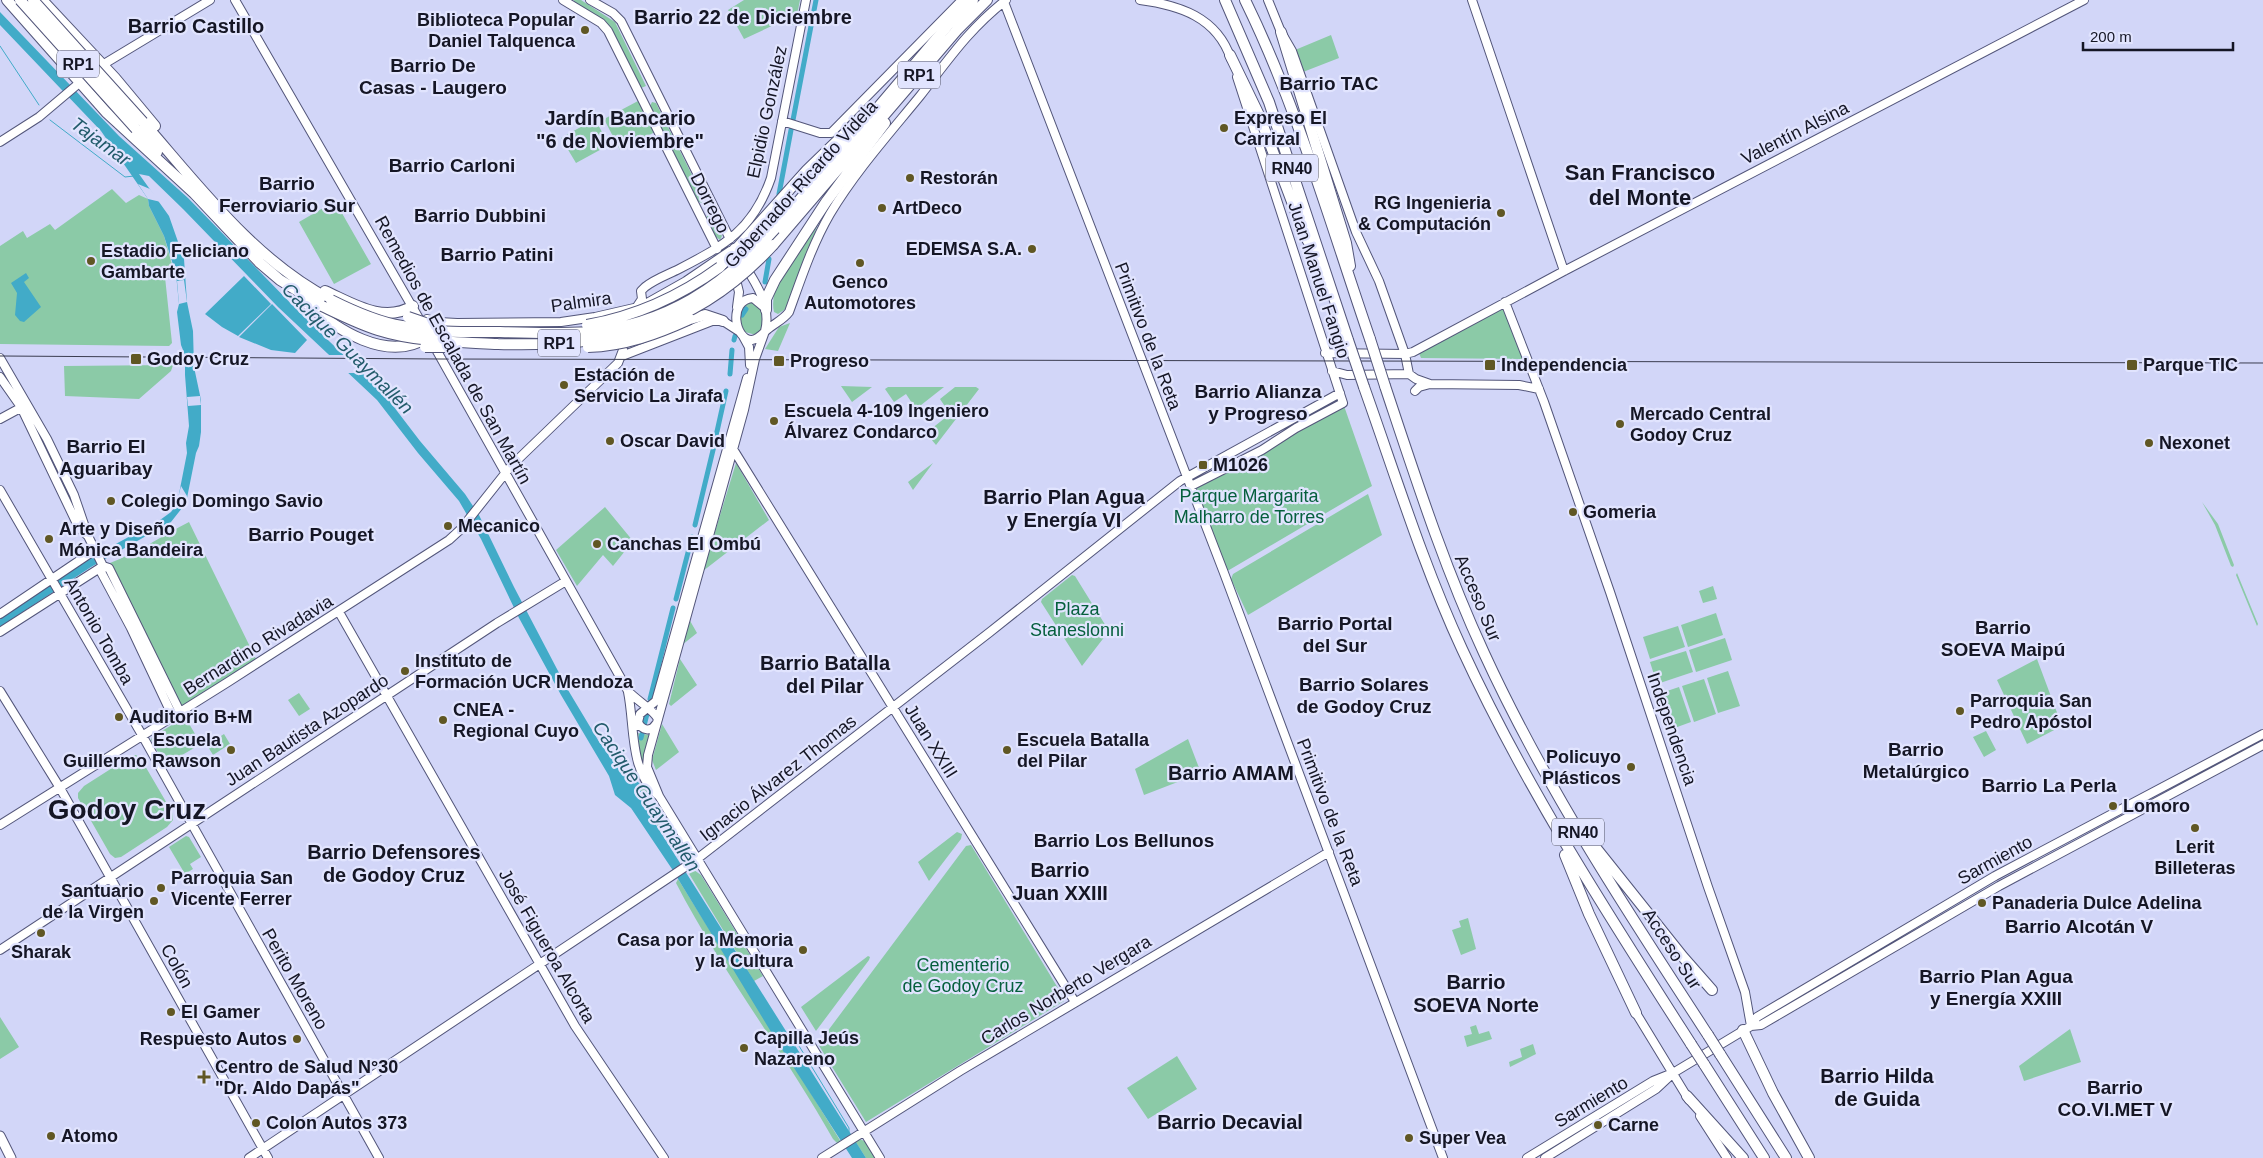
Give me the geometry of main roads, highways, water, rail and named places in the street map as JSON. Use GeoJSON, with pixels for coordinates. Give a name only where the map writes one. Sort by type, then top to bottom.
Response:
{"type":"FeatureCollection","features":[{"type":"Feature","properties":{"kind":"highway"},"geometry":{"type":"LineString","coordinates":[[7,0],[73,89],[120,125],[197,190]]}},
{"type":"Feature","properties":{"kind":"highway","name":"Gobernador Ricardo Videla"},"geometry":{"type":"LineString","coordinates":[[20,0],[140,125]]}},
{"type":"Feature","properties":{"kind":"highway","name":"Gobernador Ricardo Videla"},"geometry":{"type":"LineString","coordinates":[[33,0],[252,256],[280,280],[367,326],[407,337],[519,344],[585,342],[611,338],[655,326],[692,310],[729,287],[756,262],[908,80],[987,0]]}},
{"type":"Feature","properties":{"kind":"highway"},"geometry":{"type":"LineString","coordinates":[[42,0],[102,64],[162,135],[197,190]]}},
{"type":"Feature","properties":{"kind":"highway","name":"Gobernador Ricardo Videla"},"geometry":{"type":"LineString","coordinates":[[908,80],[948,25],[973,0]]}},
{"type":"Feature","properties":{"kind":"highway","name":"Acceso Sur"},"geometry":{"type":"LineString","coordinates":[[1225,0],[1269,102],[1364,387],[1447,613],[1501,730],[1545,810],[1596,896],[1764,1158]]}},
{"type":"Feature","properties":{"kind":"highway","name":"Acceso Sur"},"geometry":{"type":"LineString","coordinates":[[1245,0],[1265,44],[1299,132],[1439,546],[1484,653],[1559,800],[1611,886],[1786,1158]]}},
{"type":"Feature","properties":{"kind":"highway"},"geometry":{"type":"LineString","coordinates":[[1280,32],[1346,243],[1353,292]]}},
{"type":"Feature","properties":{"kind":"highway"},"geometry":{"type":"LineString","coordinates":[[1230,55],[1259,115],[1305,236],[1329,278]]}},
{"type":"Feature","properties":{"kind":"highway"},"geometry":{"type":"LineString","coordinates":[[544,332],[597,323],[641,311],[676,296],[720,267],[733,249],[821,156],[908,80]]}},
{"type":"Feature","properties":{"kind":"highway"},"geometry":{"type":"LineString","coordinates":[[766,310],[768,292],[778,275],[826,202],[879,131],[908,80]]}},
{"type":"Feature","properties":{"kind":"highway","name":"Gobernador Ricardo Videla"},"geometry":{"type":"LineString","coordinates":[[197,190],[276,265],[326,303],[402,326],[469,332],[588,332],[623,326],[664,313],[707,291],[750,256],[849,149]]}},
{"type":"Feature","properties":{"kind":"highway"},"geometry":{"type":"LineString","coordinates":[[276,265],[325,291],[377,312],[393,314],[413,306]]}},
{"type":"Feature","properties":{"kind":"highway"},"geometry":{"type":"LineString","coordinates":[[280,280],[328,321],[362,339],[389,346],[406,347],[418,343],[429,336]]}},
{"type":"Feature","properties":{"kind":"highway"},"geometry":{"type":"LineString","coordinates":[[425,347],[519,344],[585,348],[621,344],[651,336],[690,319],[705,315],[723,321]]}},
{"type":"Feature","properties":{"kind":"highway"},"geometry":{"type":"LineString","coordinates":[[408,317],[428,324],[469,332]]}},
{"type":"Feature","properties":{"kind":"highway"},"geometry":{"type":"LineString","coordinates":[[1469,618],[1563,798],[1586,835],[1599,854],[1712,990]]}},
{"type":"Feature","properties":{"kind":"highway"},"geometry":{"type":"LineString","coordinates":[[1501,730],[1511,758],[1568,861],[1589,914],[1636,1013]]}},
{"type":"Feature","properties":{"kind":"highway"},"geometry":{"type":"LineString","coordinates":[[1747,1028],[1773,1093],[1808,1158]]}},
{"type":"Feature","properties":{"kind":"highway"},"geometry":{"type":"LineString","coordinates":[[1687,1096],[1743,1158]]}},
{"type":"Feature","properties":{"kind":"main road"},"geometry":{"type":"LineString","coordinates":[[0,1136],[11,1158]]}},
{"type":"Feature","properties":{"kind":"water"},"geometry":{"type":"Polygon","coordinates":[[[0,12],[119,136],[188,198],[302,315],[384,394],[420,441],[465,494],[479,515],[568,690],[598,740],[623,775],[634,778],[640,784],[638,786],[653,811],[651,817],[866,1158],[852,1158],[776,1040],[672,869],[631,808],[615,795],[609,776],[561,695],[519,618],[481,539],[459,501],[418,453],[377,400],[278,307],[149,176],[139,174],[169,216],[184,259],[187,302],[193,331],[194,367],[201,400],[199,446],[186,503],[171,522],[91,567],[0,627],[0,617],[88,559],[160,520],[171,512],[177,504],[187,453],[186,443],[189,426],[185,355],[181,345],[177,312],[179,304],[176,274],[164,236],[149,206],[148,199],[101,131],[0,25],[0,12]]]}},
{"type":"Feature","properties":{"kind":"water"},"geometry":{"type":"Polygon","coordinates":[[[26,273],[29,278],[24,282],[41,307],[24,322],[20,321],[15,315],[17,293],[11,283],[26,273]]]}},
{"type":"Feature","properties":{"kind":"water"},"geometry":{"type":"Polygon","coordinates":[[[244,276],[271,304],[238,336],[205,314],[244,276]]]}},
{"type":"Feature","properties":{"kind":"water"},"geometry":{"type":"Polygon","coordinates":[[[272,304],[307,340],[295,353],[271,350],[239,337],[272,304]]]}},
{"type":"Feature","properties":{"kind":"waterway"},"geometry":{"type":"LineString","coordinates":[[793,120],[816,0]]}},
{"type":"Feature","properties":{"kind":"waterway","name":"Tajamar"},"geometry":{"type":"LineString","coordinates":[[0,46],[39,105]]}},
{"type":"Feature","properties":{"kind":"waterway","name":"Tajamar"},"geometry":{"type":"LineString","coordinates":[[50,120],[125,177],[134,176]]}},
{"type":"Feature","properties":{"kind":"waterway"},"geometry":{"type":"LineString","coordinates":[[779,194],[791,130]]}},
{"type":"Feature","properties":{"kind":"waterway"},"geometry":{"type":"LineString","coordinates":[[776,213],[776,220]]}},
{"type":"Feature","properties":{"kind":"waterway"},"geometry":{"type":"LineString","coordinates":[[765,282],[769,259]]}},
{"type":"Feature","properties":{"kind":"waterway"},"geometry":{"type":"LineString","coordinates":[[742,315],[746,309]]}},
{"type":"Feature","properties":{"kind":"waterway"},"geometry":{"type":"LineString","coordinates":[[734,340],[735,336]]}},
{"type":"Feature","properties":{"kind":"waterway"},"geometry":{"type":"LineString","coordinates":[[730,374],[732,350]]}},
{"type":"Feature","properties":{"kind":"waterway"},"geometry":{"type":"LineString","coordinates":[[716,436],[726,391]]}},
{"type":"Feature","properties":{"kind":"waterway"},"geometry":{"type":"LineString","coordinates":[[695,525],[714,446]]}},
{"type":"Feature","properties":{"kind":"waterway"},"geometry":{"type":"LineString","coordinates":[[676,599],[692,537]]}},
{"type":"Feature","properties":{"kind":"waterway"},"geometry":{"type":"LineString","coordinates":[[650,699],[673,608]]}},
{"type":"Feature","properties":{"kind":"waterway"},"geometry":{"type":"LineString","coordinates":[[644,726],[647,714]]}},
{"type":"Feature","properties":{"kind":"waterway"},"geometry":{"type":"LineString","coordinates":[[641,738],[642,734]]}},
{"type":"Feature","properties":{"kind":"waterway"},"geometry":{"type":"LineString","coordinates":[[787,1035],[791,1035],[796,1041],[849,1128],[849,1132]]}},
{"type":"Feature","properties":{"kind":"tram line"},"geometry":{"type":"LineString","coordinates":[[0,356],[441,359],[2263,363]]}},
{"type":"Feature","properties":{"kind":"place","name":"Biblioteca Popular Daniel Talquenca"},"geometry":{"type":"Point","coordinates":[585,30]}},
{"type":"Feature","properties":{"kind":"place","name":"Expreso El Carrizal"},"geometry":{"type":"Point","coordinates":[1224,128]}},
{"type":"Feature","properties":{"kind":"place","name":"Restorán"},"geometry":{"type":"Point","coordinates":[910,178]}},
{"type":"Feature","properties":{"kind":"place","name":"ArtDeco"},"geometry":{"type":"Point","coordinates":[882,208]}},
{"type":"Feature","properties":{"kind":"place","name":"RG Ingenieria & Computación"},"geometry":{"type":"Point","coordinates":[1501,213]}},
{"type":"Feature","properties":{"kind":"place","name":"EDEMSA S.A."},"geometry":{"type":"Point","coordinates":[1032,249]}},
{"type":"Feature","properties":{"kind":"place","name":"Estadio Feliciano Gambarte"},"geometry":{"type":"Point","coordinates":[91,261]}},
{"type":"Feature","properties":{"kind":"place","name":"Genco Automotores"},"geometry":{"type":"Point","coordinates":[860,263]}},
{"type":"Feature","properties":{"kind":"place","name":"Godoy Cruz"},"geometry":{"type":"Point","coordinates":[136,359]}},
{"type":"Feature","properties":{"kind":"place","name":"Progreso"},"geometry":{"type":"Point","coordinates":[779,361]}},
{"type":"Feature","properties":{"kind":"place","name":"Independencia"},"geometry":{"type":"Point","coordinates":[1490,365]}},
{"type":"Feature","properties":{"kind":"place","name":"Parque TIC"},"geometry":{"type":"Point","coordinates":[2132,365]}},
{"type":"Feature","properties":{"kind":"place","name":"Estación de Servicio La Jirafa"},"geometry":{"type":"Point","coordinates":[564,385]}},
{"type":"Feature","properties":{"kind":"place","name":"Escuela 4-109 Ingeniero Álvarez Condarco"},"geometry":{"type":"Point","coordinates":[774,421]}},
{"type":"Feature","properties":{"kind":"place","name":"Mercado Central Godoy Cruz"},"geometry":{"type":"Point","coordinates":[1620,424]}},
{"type":"Feature","properties":{"kind":"place","name":"Oscar David"},"geometry":{"type":"Point","coordinates":[610,441]}},
{"type":"Feature","properties":{"kind":"place","name":"Nexonet"},"geometry":{"type":"Point","coordinates":[2149,443]}},
{"type":"Feature","properties":{"kind":"place","name":"M1026"},"geometry":{"type":"Point","coordinates":[1203,465]}},
{"type":"Feature","properties":{"kind":"place","name":"Colegio Domingo Savio"},"geometry":{"type":"Point","coordinates":[111,501]}},
{"type":"Feature","properties":{"kind":"place","name":"Gomeria"},"geometry":{"type":"Point","coordinates":[1573,512]}},
{"type":"Feature","properties":{"kind":"place","name":"Mecanico"},"geometry":{"type":"Point","coordinates":[448,526]}},
{"type":"Feature","properties":{"kind":"place","name":"Arte y Diseño Mónica Bandeira"},"geometry":{"type":"Point","coordinates":[49,539]}},
{"type":"Feature","properties":{"kind":"place","name":"Canchas El Ombú"},"geometry":{"type":"Point","coordinates":[597,544]}},
{"type":"Feature","properties":{"kind":"place","name":"Instituto de Formación UCR Mendoza"},"geometry":{"type":"Point","coordinates":[405,671]}},
{"type":"Feature","properties":{"kind":"place","name":"Parroquia San Pedro Apóstol"},"geometry":{"type":"Point","coordinates":[1960,711]}},
{"type":"Feature","properties":{"kind":"place","name":"Auditorio B+M"},"geometry":{"type":"Point","coordinates":[119,717]}},
{"type":"Feature","properties":{"kind":"place","name":"CNEA - Regional Cuyo"},"geometry":{"type":"Point","coordinates":[443,720]}},
{"type":"Feature","properties":{"kind":"place","name":"Escuela Guillermo Rawson"},"geometry":{"type":"Point","coordinates":[231,750]}},
{"type":"Feature","properties":{"kind":"place","name":"Escuela Batalla del Pilar"},"geometry":{"type":"Point","coordinates":[1007,750]}},
{"type":"Feature","properties":{"kind":"place","name":"Policuyo Plásticos"},"geometry":{"type":"Point","coordinates":[1631,767]}},
{"type":"Feature","properties":{"kind":"place","name":"Lomoro"},"geometry":{"type":"Point","coordinates":[2113,806]}},
{"type":"Feature","properties":{"kind":"place","name":"Lerit Billeteras"},"geometry":{"type":"Point","coordinates":[2195,828]}},
{"type":"Feature","properties":{"kind":"place","name":"Parroquia San Vicente Ferrer"},"geometry":{"type":"Point","coordinates":[161,888]}},
{"type":"Feature","properties":{"kind":"place","name":"Santuario de la Virgen"},"geometry":{"type":"Point","coordinates":[154,901]}},
{"type":"Feature","properties":{"kind":"place","name":"Panaderia Dulce Adelina"},"geometry":{"type":"Point","coordinates":[1982,903]}},
{"type":"Feature","properties":{"kind":"place","name":"Sharak"},"geometry":{"type":"Point","coordinates":[41,933]}},
{"type":"Feature","properties":{"kind":"place","name":"Casa por la Memoria y la Cultura"},"geometry":{"type":"Point","coordinates":[803,950]}},
{"type":"Feature","properties":{"kind":"place","name":"El Gamer"},"geometry":{"type":"Point","coordinates":[171,1012]}},
{"type":"Feature","properties":{"kind":"place","name":"Respuesto Autos"},"geometry":{"type":"Point","coordinates":[297,1039]}},
{"type":"Feature","properties":{"kind":"place","name":"Capilla Jeús Nazareno"},"geometry":{"type":"Point","coordinates":[744,1048]}},
{"type":"Feature","properties":{"kind":"place","name":"Centro de Salud N°30 \"Dr. Aldo Dapás\""},"geometry":{"type":"Point","coordinates":[204,1077]}},
{"type":"Feature","properties":{"kind":"place","name":"Colon Autos 373"},"geometry":{"type":"Point","coordinates":[256,1123]}},
{"type":"Feature","properties":{"kind":"place","name":"Carne"},"geometry":{"type":"Point","coordinates":[1598,1125]}},
{"type":"Feature","properties":{"kind":"place","name":"Atomo"},"geometry":{"type":"Point","coordinates":[51,1136]}},
{"type":"Feature","properties":{"kind":"place","name":"Super Vea"},"geometry":{"type":"Point","coordinates":[1409,1138]}},
{"type":"Feature","properties":{"kind":"district","name":"Barrio 22 de Diciembre"},"geometry":{"type":"Point","coordinates":[743,17]}},
{"type":"Feature","properties":{"kind":"district","name":"Barrio Castillo"},"geometry":{"type":"Point","coordinates":[196,26]}},
{"type":"Feature","properties":{"kind":"district","name":"Barrio De Casas - Laugero"},"geometry":{"type":"Point","coordinates":[433,76]}},
{"type":"Feature","properties":{"kind":"district","name":"Barrio TAC"},"geometry":{"type":"Point","coordinates":[1329,83]}},
{"type":"Feature","properties":{"kind":"district","name":"Jardín Bancario \"6 de Noviembre\""},"geometry":{"type":"Point","coordinates":[620,130]}},
{"type":"Feature","properties":{"kind":"district","name":"Barrio Carloni"},"geometry":{"type":"Point","coordinates":[452,165]}},
{"type":"Feature","properties":{"kind":"district","name":"San Francisco del Monte"},"geometry":{"type":"Point","coordinates":[1640,184]}},
{"type":"Feature","properties":{"kind":"district","name":"Barrio Ferroviario Sur"},"geometry":{"type":"Point","coordinates":[287,194]}},
{"type":"Feature","properties":{"kind":"district","name":"Barrio Dubbini"},"geometry":{"type":"Point","coordinates":[480,215]}},
{"type":"Feature","properties":{"kind":"district","name":"Barrio Patini"},"geometry":{"type":"Point","coordinates":[497,254]}},
{"type":"Feature","properties":{"kind":"district","name":"Barrio Alianza y Progreso"},"geometry":{"type":"Point","coordinates":[1258,402]}},
{"type":"Feature","properties":{"kind":"district","name":"Barrio El Aguaribay"},"geometry":{"type":"Point","coordinates":[106,457]}},
{"type":"Feature","properties":{"kind":"district","name":"Barrio Plan Agua y Energía VI"},"geometry":{"type":"Point","coordinates":[1064,508]}},
{"type":"Feature","properties":{"kind":"district","name":"Barrio Pouget"},"geometry":{"type":"Point","coordinates":[311,534]}},
{"type":"Feature","properties":{"kind":"district","name":"Barrio Portal del Sur"},"geometry":{"type":"Point","coordinates":[1335,634]}},
{"type":"Feature","properties":{"kind":"district","name":"Barrio SOEVA Maipú"},"geometry":{"type":"Point","coordinates":[2003,638]}},
{"type":"Feature","properties":{"kind":"district","name":"Barrio Batalla del Pilar"},"geometry":{"type":"Point","coordinates":[825,674]}},
{"type":"Feature","properties":{"kind":"district","name":"Barrio Solares de Godoy Cruz"},"geometry":{"type":"Point","coordinates":[1364,695]}},
{"type":"Feature","properties":{"kind":"district","name":"Barrio Metalúrgico"},"geometry":{"type":"Point","coordinates":[1916,760]}},
{"type":"Feature","properties":{"kind":"district","name":"Barrio AMAM"},"geometry":{"type":"Point","coordinates":[1231,773]}},
{"type":"Feature","properties":{"kind":"district","name":"Barrio La Perla"},"geometry":{"type":"Point","coordinates":[2049,785]}},
{"type":"Feature","properties":{"kind":"district","name":"Godoy Cruz"},"geometry":{"type":"Point","coordinates":[127,809]}},
{"type":"Feature","properties":{"kind":"district","name":"Barrio Los Bellunos"},"geometry":{"type":"Point","coordinates":[1124,840]}},
{"type":"Feature","properties":{"kind":"district","name":"Barrio Defensores de Godoy Cruz"},"geometry":{"type":"Point","coordinates":[394,864]}},
{"type":"Feature","properties":{"kind":"district","name":"Barrio Juan XXIII"},"geometry":{"type":"Point","coordinates":[1060,882]}},
{"type":"Feature","properties":{"kind":"district","name":"Barrio Alcotán V"},"geometry":{"type":"Point","coordinates":[2079,926]}},
{"type":"Feature","properties":{"kind":"district","name":"Barrio Plan Agua y Energía XXIII"},"geometry":{"type":"Point","coordinates":[1996,987]}},
{"type":"Feature","properties":{"kind":"district","name":"Barrio SOEVA Norte"},"geometry":{"type":"Point","coordinates":[1476,994]}},
{"type":"Feature","properties":{"kind":"district","name":"Barrio Hilda de Guida"},"geometry":{"type":"Point","coordinates":[1877,1088]}},
{"type":"Feature","properties":{"kind":"district","name":"Barrio CO.VI.MET V"},"geometry":{"type":"Point","coordinates":[2115,1098]}},
{"type":"Feature","properties":{"kind":"district","name":"Barrio Decavial"},"geometry":{"type":"Point","coordinates":[1230,1122]}},
{"type":"Feature","properties":{"kind":"water label","name":"Cacique Guaymallén"},"geometry":{"type":"Point","coordinates":[348,348]}},
{"type":"Feature","properties":{"kind":"water label","name":"Cacique Guaymallén"},"geometry":{"type":"Point","coordinates":[647,796]}},
{"type":"Feature","properties":{"kind":"park label","name":"Parque Margarita Malharro de Torres"},"geometry":{"type":"Point","coordinates":[1249,506]}},
{"type":"Feature","properties":{"kind":"park label","name":"Plaza Staneslonni"},"geometry":{"type":"Point","coordinates":[1077,619]}},
{"type":"Feature","properties":{"kind":"park label","name":"Cementerio de Godoy Cruz"},"geometry":{"type":"Point","coordinates":[963,975]}}]}
